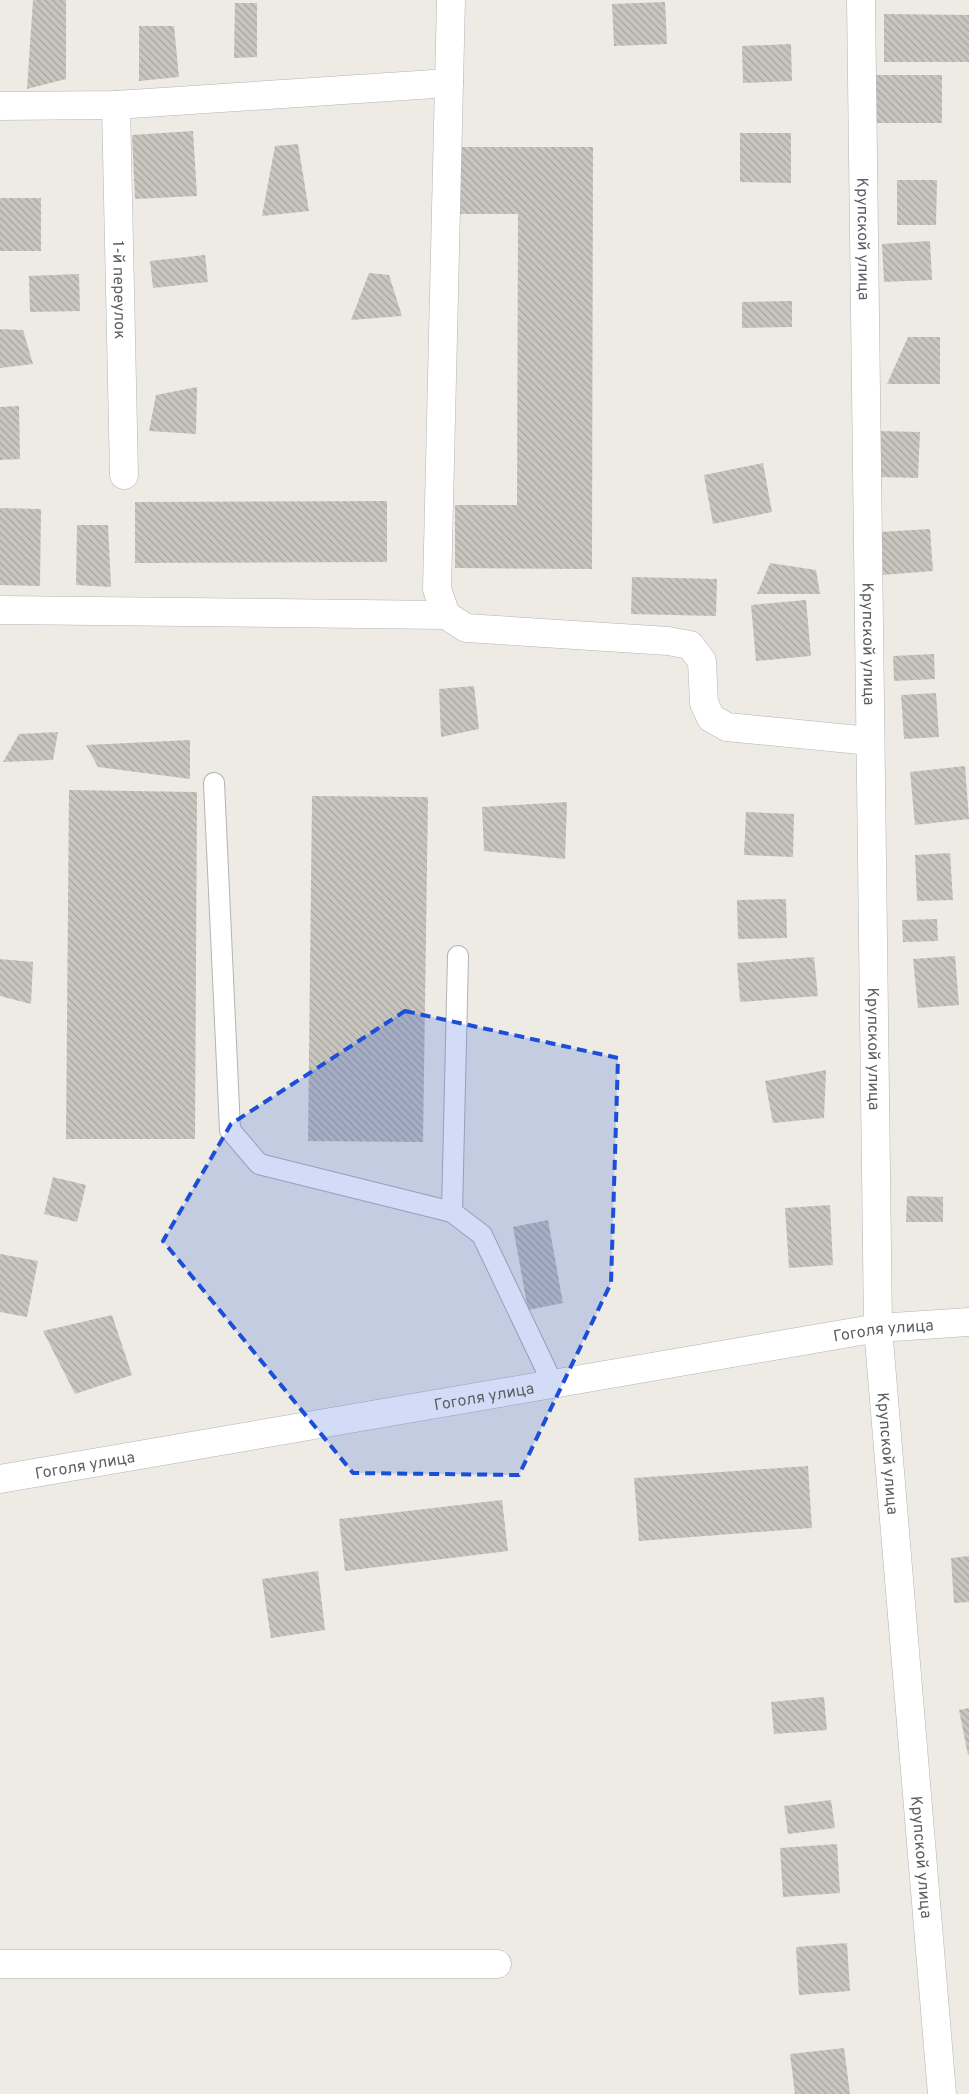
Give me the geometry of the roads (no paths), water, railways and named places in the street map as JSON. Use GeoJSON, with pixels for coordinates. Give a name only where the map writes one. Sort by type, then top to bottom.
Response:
{"type":"FeatureCollection","features":[{"type":"Feature","properties":{"kind":"street"},"geometry":{"type":"LineString","coordinates":[[446,615],[437,589],[451,0]]}},
{"type":"Feature","properties":{"kind":"street","name":"Крупской улица"},"geometry":{"type":"LineString","coordinates":[[861,0],[878,1328],[942,2094]]}},
{"type":"Feature","properties":{"kind":"street"},"geometry":{"type":"LineString","coordinates":[[0,106],[116,105],[449,84]]}},
{"type":"Feature","properties":{"kind":"street","name":"1-й переулок"},"geometry":{"type":"LineString","coordinates":[[116,105],[124,475]]}},
{"type":"Feature","properties":{"kind":"street"},"geometry":{"type":"LineString","coordinates":[[0,610],[446,615],[466,628],[690,645],[702,660],[704,703],[711,718],[727,727],[870,741]]}},
{"type":"Feature","properties":{"kind":"street","name":"Гоголя улица"},"geometry":{"type":"LineString","coordinates":[[0,1478],[878,1328],[969,1322]]}},
{"type":"Feature","properties":{"kind":"street"},"geometry":{"type":"LineString","coordinates":[[0,1964],[497,1964]]}},
{"type":"Feature","properties":{"kind":"lane"},"geometry":{"type":"LineString","coordinates":[[214,783],[230,1130],[259,1164],[452,1212],[482,1235],[553,1384]]}},
{"type":"Feature","properties":{"kind":"lane"},"geometry":{"type":"LineString","coordinates":[[452,1212],[458,956]]}}]}
